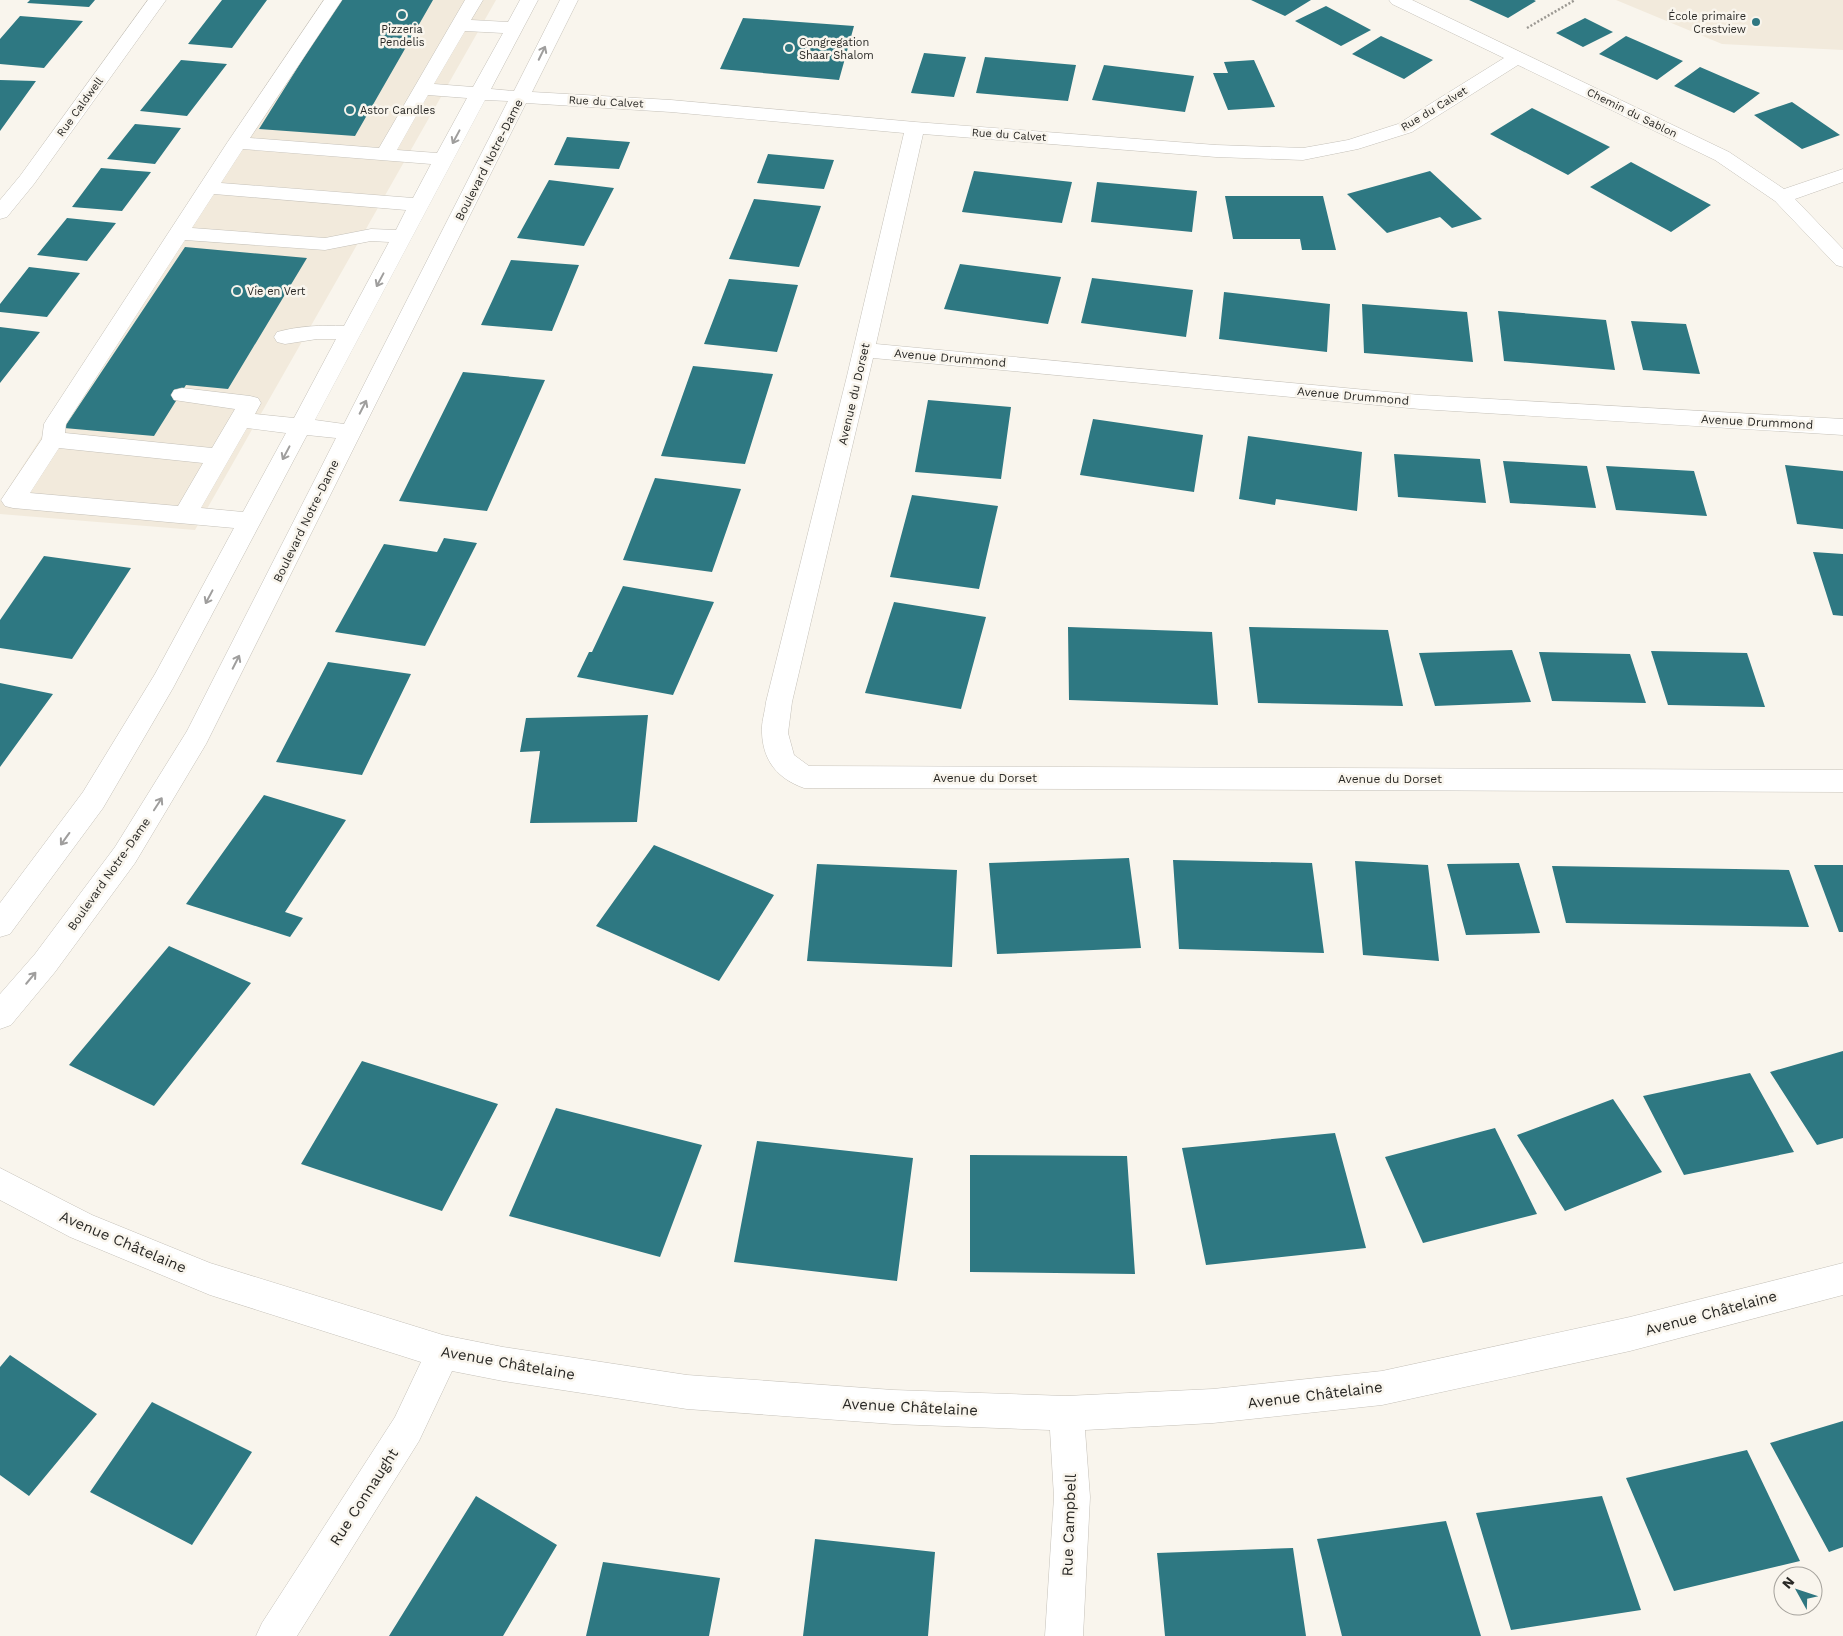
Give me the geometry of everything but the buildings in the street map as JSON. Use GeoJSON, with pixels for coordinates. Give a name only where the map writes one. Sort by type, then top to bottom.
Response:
{"type":"FeatureCollection","features":[{"type":"Feature","properties":{"kind":"street","name":"Rue Caldwell"},"geometry":{"type":"LineString","coordinates":[[0,213],[27,180],[157,0]]}},
{"type":"Feature","properties":{"kind":"street"},"geometry":{"type":"LineString","coordinates":[[250,521],[13,500],[53,440],[55,424],[237,143],[333,0]]}},
{"type":"Feature","properties":{"kind":"street"},"geometry":{"type":"LineString","coordinates":[[385,154],[474,0]]}},
{"type":"Feature","properties":{"kind":"street"},"geometry":{"type":"LineString","coordinates":[[0,925],[93,800],[164,681],[480,94],[528,0]]}},
{"type":"Feature","properties":{"kind":"street","name":"Boulevard Notre-Dame"},"geometry":{"type":"LineString","coordinates":[[0,1016],[45,962],[125,855],[164,794],[197,737],[522,97],[569,0]]}},
{"type":"Feature","properties":{"kind":"street","name":"Chemin du Sablon"},"geometry":{"type":"LineString","coordinates":[[1398,0],[1722,156],[1782,197],[1843,261]]}},
{"type":"Feature","properties":{"kind":"street"},"geometry":{"type":"LineString","coordinates":[[460,25],[514,28]]}},
{"type":"Feature","properties":{"kind":"street","name":"Rue du Calvet"},"geometry":{"type":"LineString","coordinates":[[423,89],[671,106],[915,128],[1225,152],[1303,154],[1351,145],[1404,128],[1516,58]]}},
{"type":"Feature","properties":{"kind":"street","name":"Avenue du Dorset"},"geometry":{"type":"LineString","coordinates":[[915,128],[864,350],[779,702],[775,733],[782,761],[804,777],[1843,781]]}},
{"type":"Feature","properties":{"kind":"street"},"geometry":{"type":"LineString","coordinates":[[237,143],[444,159]]}},
{"type":"Feature","properties":{"kind":"street"},"geometry":{"type":"LineString","coordinates":[[1782,197],[1843,175]]}},
{"type":"Feature","properties":{"kind":"street"},"geometry":{"type":"LineString","coordinates":[[208,188],[419,205]]}},
{"type":"Feature","properties":{"kind":"street"},"geometry":{"type":"LineString","coordinates":[[179,233],[325,244],[371,235],[403,236]]}},
{"type":"Feature","properties":{"kind":"street"},"geometry":{"type":"LineString","coordinates":[[285,337],[317,332],[351,333]]}},
{"type":"Feature","properties":{"kind":"street","name":"Avenue Drummond"},"geometry":{"type":"LineString","coordinates":[[864,350],[1420,402],[1843,427]]}},
{"type":"Feature","properties":{"kind":"street"},"geometry":{"type":"LineString","coordinates":[[182,395],[250,403],[185,515]]}},
{"type":"Feature","properties":{"kind":"street"},"geometry":{"type":"LineString","coordinates":[[240,420],[351,432]]}},
{"type":"Feature","properties":{"kind":"street"},"geometry":{"type":"LineString","coordinates":[[53,440],[218,457]]}},
{"type":"Feature","properties":{"kind":"street","name":"Avenue Châtelaine"},"geometry":{"type":"LineString","coordinates":[[0,1183],[82,1226],[210,1279],[443,1352],[503,1364],[687,1392],[893,1407],[1066,1414],[1213,1406],[1382,1388],[1630,1334],[1843,1279]]}},
{"type":"Feature","properties":{"kind":"street","name":"Rue Connaught"},"geometry":{"type":"LineString","coordinates":[[275,1636],[407,1429],[443,1352]]}},
{"type":"Feature","properties":{"kind":"street","name":"Rue Campbell"},"geometry":{"type":"LineString","coordinates":[[1064,1636],[1072,1497],[1066,1414]]}},
{"type":"Feature","properties":{"kind":"path"},"geometry":{"type":"LineString","coordinates":[[1526,29],[1575,0]]}},
{"type":"Feature","properties":{"kind":"shaded area"},"geometry":{"type":"Polygon","coordinates":[[[324,0],[496,0],[195,530],[0,514],[0,501],[324,0]]]}},
{"type":"Feature","properties":{"kind":"shaded area","name":"École primaire Crestview"},"geometry":{"type":"Polygon","coordinates":[[[1616,0],[1843,0],[1843,50],[1722,44],[1616,0]]]}},
{"type":"Feature","properties":{"kind":"place","name":"Pizzeria Pendelis"},"geometry":{"type":"Point","coordinates":[402,15]}},
{"type":"Feature","properties":{"kind":"place","name":"École primaire Crestview"},"geometry":{"type":"Point","coordinates":[1756,22]}},
{"type":"Feature","properties":{"kind":"place","name":"Congregation Shaar Shalom"},"geometry":{"type":"Point","coordinates":[789,48]}},
{"type":"Feature","properties":{"kind":"place","name":"Astor Candles"},"geometry":{"type":"Point","coordinates":[350,110]}},
{"type":"Feature","properties":{"kind":"place","name":"Vie en Vert"},"geometry":{"type":"Point","coordinates":[237,291]}}]}
